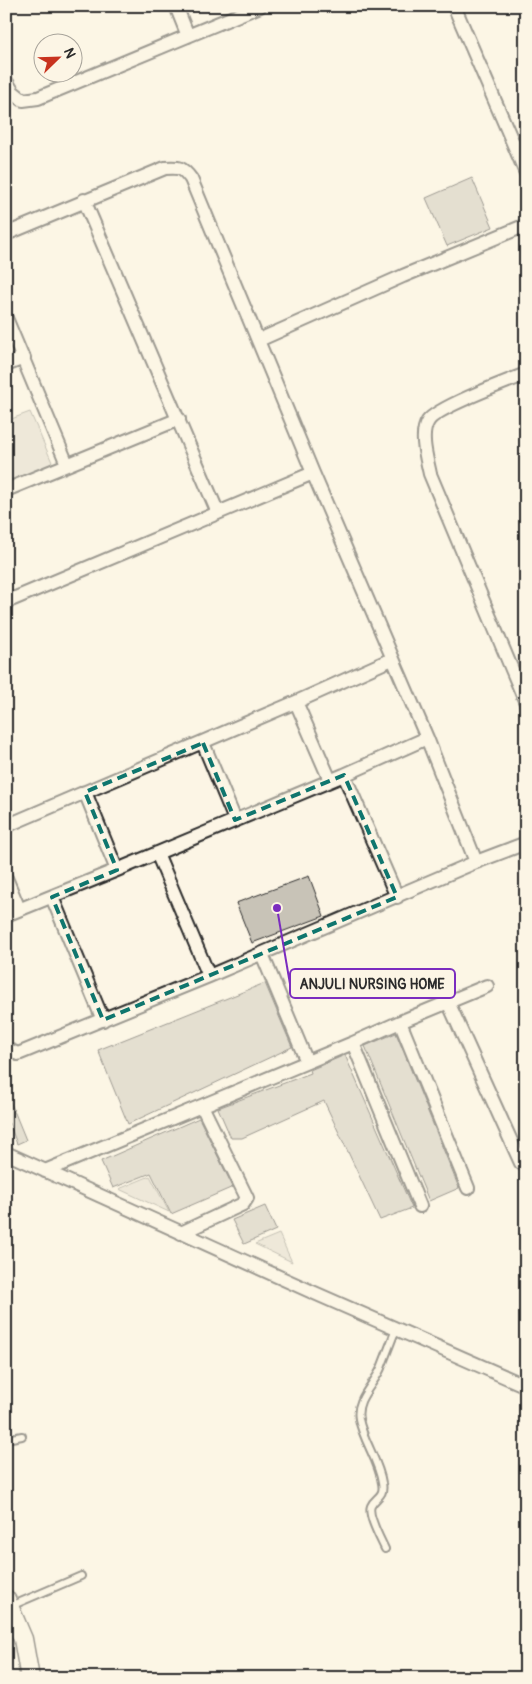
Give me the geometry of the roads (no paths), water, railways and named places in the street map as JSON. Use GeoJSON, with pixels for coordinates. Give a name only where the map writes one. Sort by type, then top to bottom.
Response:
{"type":"FeatureCollection","features":[{"type":"Feature","properties":{"kind":"street"},"geometry":{"type":"LineString","coordinates":[[176,6],[188,36]]}},
{"type":"Feature","properties":{"kind":"street"},"geometry":{"type":"LineString","coordinates":[[6,81],[13,92],[23,100],[38,98],[260,6]]}},
{"type":"Feature","properties":{"kind":"street"},"geometry":{"type":"LineString","coordinates":[[454,6],[526,173]]}},
{"type":"Feature","properties":{"kind":"street"},"geometry":{"type":"LineString","coordinates":[[6,234],[165,168],[177,167],[184,170],[191,180],[313,473],[427,738],[476,862]]}},
{"type":"Feature","properties":{"kind":"street"},"geometry":{"type":"LineString","coordinates":[[84,200],[218,513]]}},
{"type":"Feature","properties":{"kind":"street"},"geometry":{"type":"LineString","coordinates":[[258,340],[403,276],[526,225]]}},
{"type":"Feature","properties":{"kind":"street"},"geometry":{"type":"LineString","coordinates":[[6,318],[67,464]]}},
{"type":"Feature","properties":{"kind":"street"},"geometry":{"type":"LineString","coordinates":[[6,365],[24,358]]}},
{"type":"Feature","properties":{"kind":"street"},"geometry":{"type":"LineString","coordinates":[[526,374],[440,410],[428,420],[424,430],[424,448],[430,474],[526,703]]}},
{"type":"Feature","properties":{"kind":"street"},"geometry":{"type":"LineString","coordinates":[[6,490],[179,419]]}},
{"type":"Feature","properties":{"kind":"street"},"geometry":{"type":"LineString","coordinates":[[6,602],[313,473]]}},
{"type":"Feature","properties":{"kind":"street"},"geometry":{"type":"LineString","coordinates":[[6,826],[203,743],[392,659]]}},
{"type":"Feature","properties":{"kind":"street"},"geometry":{"type":"LineString","coordinates":[[296,702],[330,780]]}},
{"type":"Feature","properties":{"kind":"street"},"geometry":{"type":"LineString","coordinates":[[6,915],[344,775],[427,738]]}},
{"type":"Feature","properties":{"kind":"street"},"geometry":{"type":"LineString","coordinates":[[203,743],[235,820]]}},
{"type":"Feature","properties":{"kind":"street"},"geometry":{"type":"LineString","coordinates":[[344,775],[397,897]]}},
{"type":"Feature","properties":{"kind":"street"},"geometry":{"type":"LineString","coordinates":[[85,792],[117,870]]}},
{"type":"Feature","properties":{"kind":"street"},"geometry":{"type":"LineString","coordinates":[[6,1049],[18,1054],[262,954],[476,862],[526,843]]}},
{"type":"Feature","properties":{"kind":"street"},"geometry":{"type":"LineString","coordinates":[[158,853],[209,976]]}},
{"type":"Feature","properties":{"kind":"street"},"geometry":{"type":"LineString","coordinates":[[6,878],[19,909]]}},
{"type":"Feature","properties":{"kind":"street"},"geometry":{"type":"LineString","coordinates":[[52,897],[103,1020]]}},
{"type":"Feature","properties":{"kind":"street"},"geometry":{"type":"LineString","coordinates":[[262,954],[307,1062]]}},
{"type":"Feature","properties":{"kind":"street"},"geometry":{"type":"LineString","coordinates":[[45,1171],[353,1044],[486,986]]}},
{"type":"Feature","properties":{"kind":"street"},"geometry":{"type":"LineString","coordinates":[[448,1002],[521,1163]]}},
{"type":"Feature","properties":{"kind":"street"},"geometry":{"type":"LineString","coordinates":[[400,1022],[468,1188]]}},
{"type":"Feature","properties":{"kind":"street"},"geometry":{"type":"LineString","coordinates":[[6,1060],[45,1043]]}},
{"type":"Feature","properties":{"kind":"street"},"geometry":{"type":"LineString","coordinates":[[353,1044],[420,1206]]}},
{"type":"Feature","properties":{"kind":"street"},"geometry":{"type":"LineString","coordinates":[[180,1233],[242,1204],[246,1198],[202,1106]]}},
{"type":"Feature","properties":{"kind":"street"},"geometry":{"type":"LineString","coordinates":[[6,1153],[180,1233],[526,1386]]}},
{"type":"Feature","properties":{"kind":"street"},"geometry":{"type":"LineString","coordinates":[[8,1603],[23,1639],[30,1678]]}},
{"type":"Feature","properties":{"kind":"lane"},"geometry":{"type":"LineString","coordinates":[[386,1549],[370,1511],[371,1506],[382,1493],[382,1482],[360,1425],[358,1411],[363,1397],[380,1369],[396,1329]]}},
{"type":"Feature","properties":{"kind":"lane"},"geometry":{"type":"LineString","coordinates":[[6,1439],[22,1436]]}},
{"type":"Feature","properties":{"kind":"lane"},"geometry":{"type":"LineString","coordinates":[[8,1603],[81,1576]]}},
{"type":"Feature","properties":{"kind":"place","name":"ANJULI NURSING HOME"},"geometry":{"type":"Point","coordinates":[277,908]}}]}
